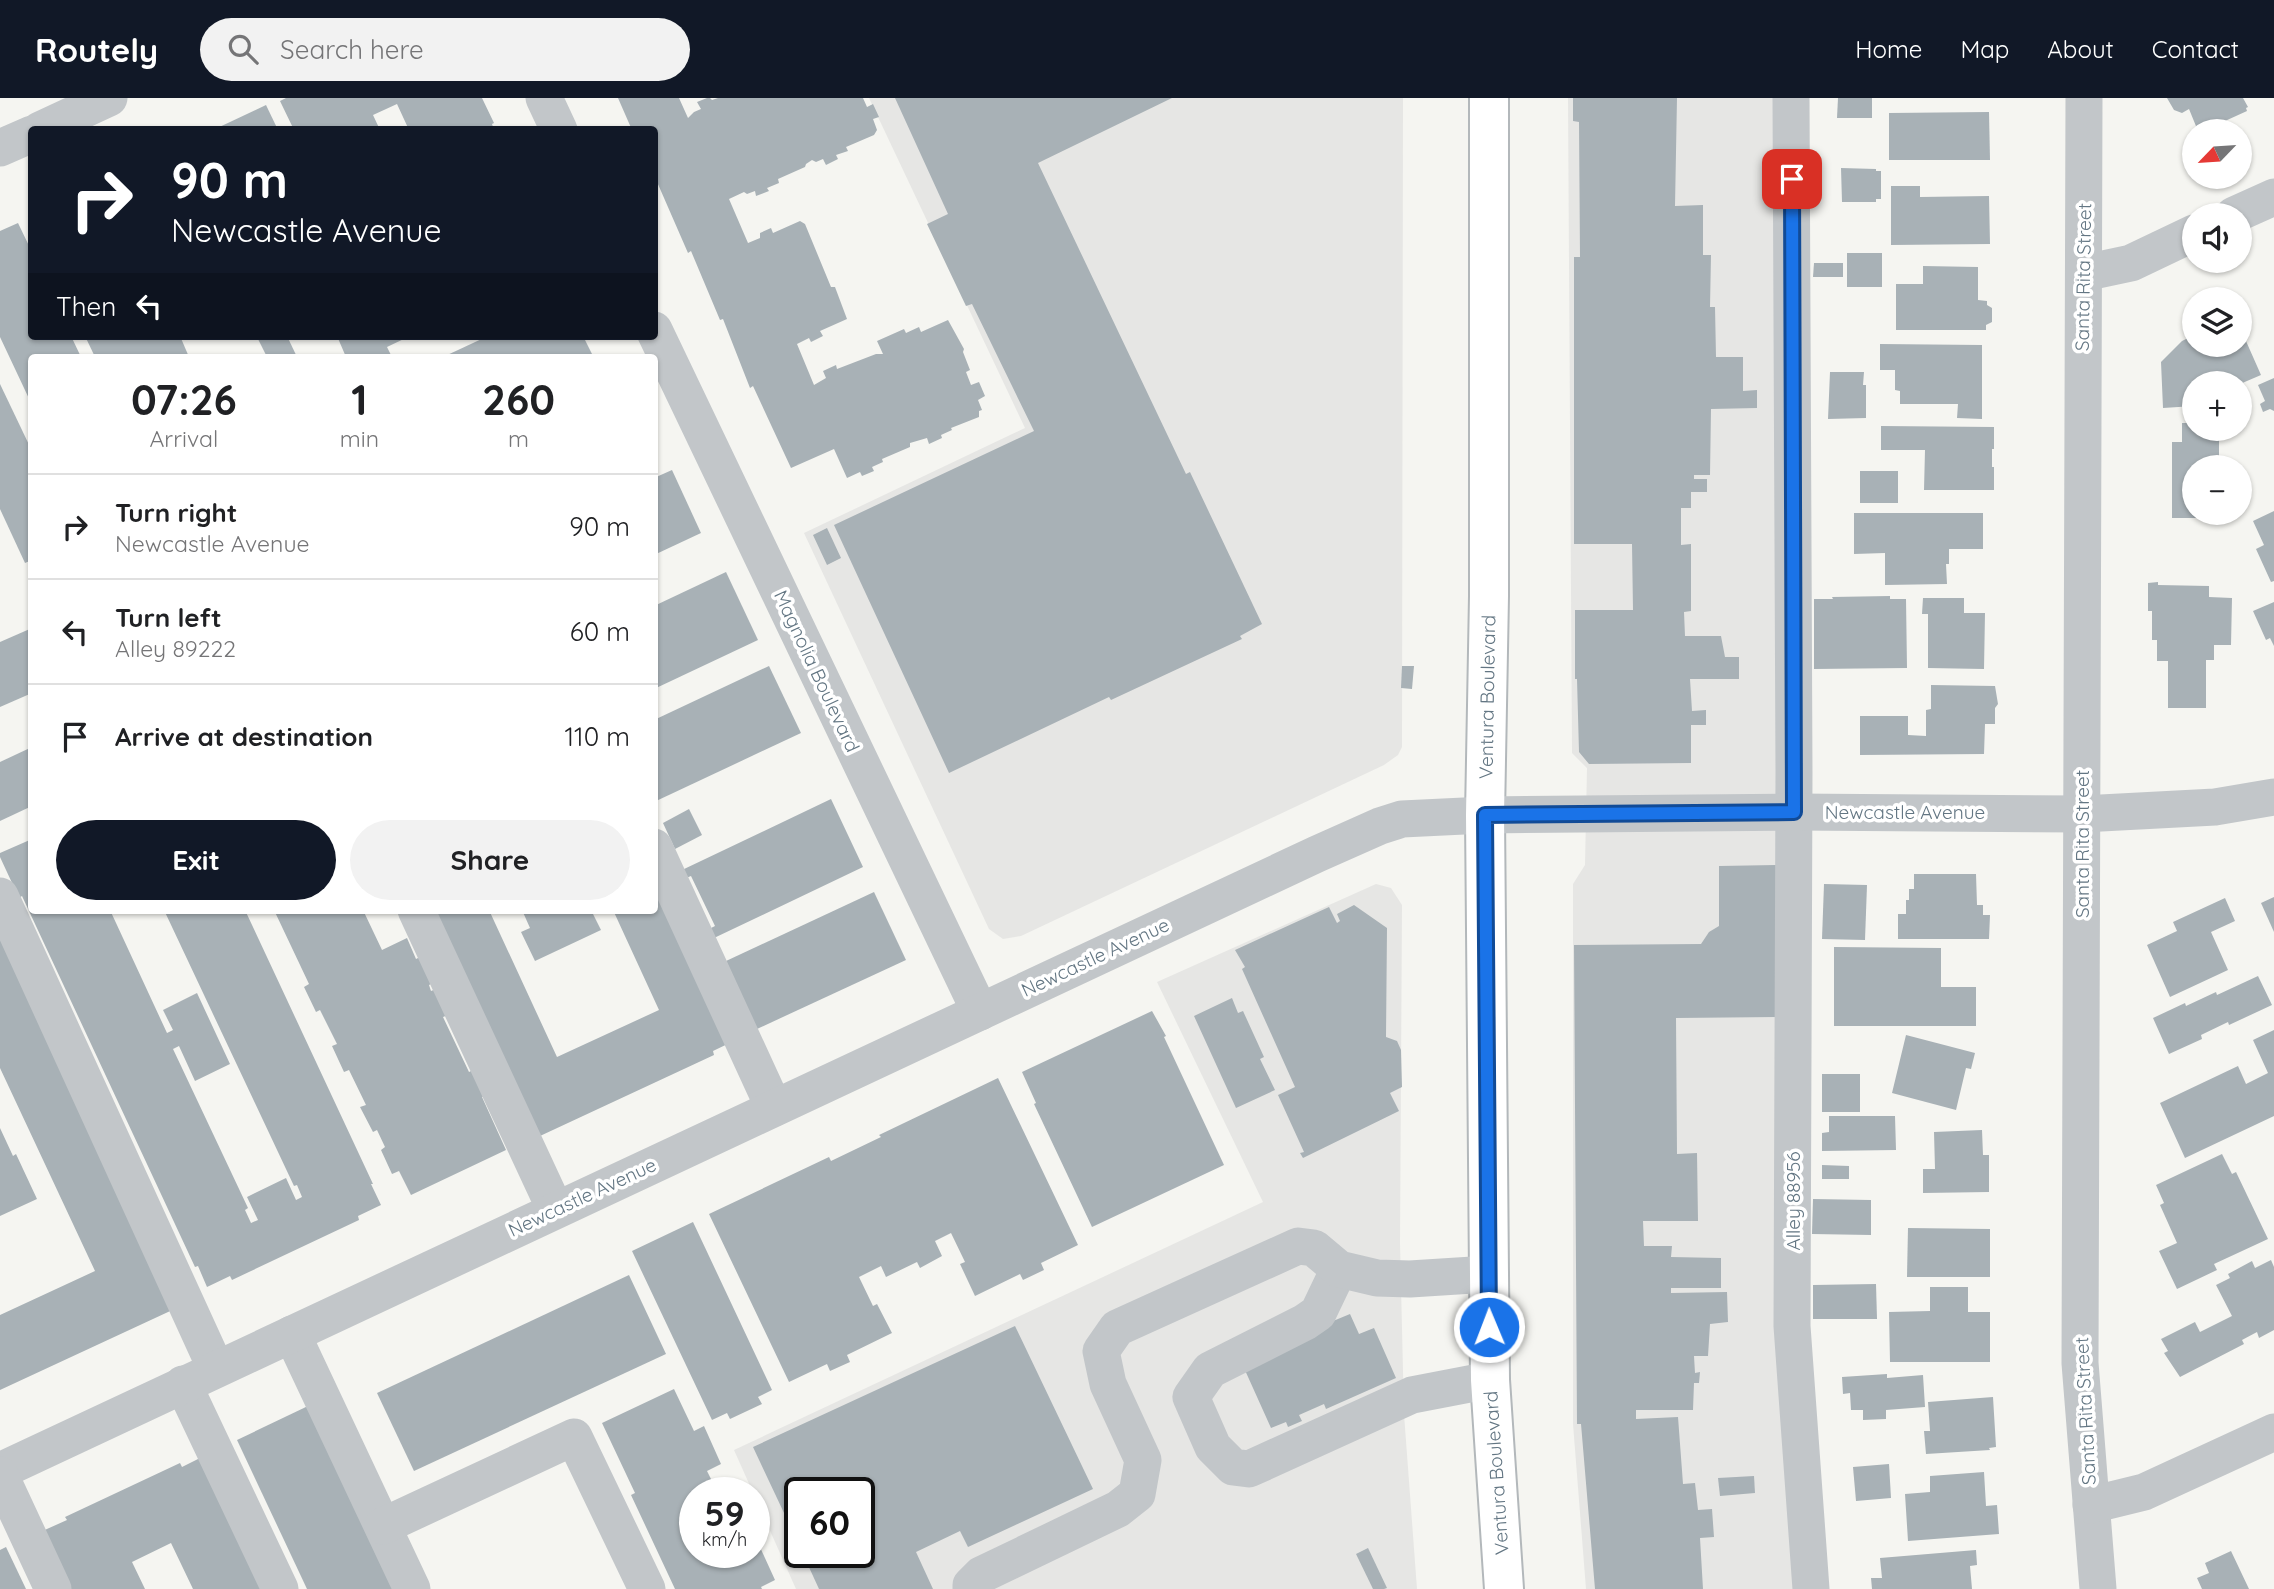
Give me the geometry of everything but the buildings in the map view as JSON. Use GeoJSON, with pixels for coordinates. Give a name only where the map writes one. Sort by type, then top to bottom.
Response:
{"type":"FeatureCollection","features":[{"type":"Feature","properties":{"kind":"main road","name":"Ventura Boulevard"},"geometry":{"type":"LineString","coordinates":[[1489,98],[1489,596],[1485,815],[1490,1380],[1504,1589]]}},
{"type":"Feature","properties":{"kind":"street"},"geometry":{"type":"LineString","coordinates":[[48,126],[108,98]]}},
{"type":"Feature","properties":{"kind":"street"},"geometry":{"type":"LineString","coordinates":[[544,98],[557,126]]}},
{"type":"Feature","properties":{"kind":"street","name":"Alley 88956"},"geometry":{"type":"LineString","coordinates":[[1791,98],[1794,812],[1792,1326],[1811,1589]]}},
{"type":"Feature","properties":{"kind":"street","name":"Santa Rita Street"},"geometry":{"type":"LineString","coordinates":[[2084,98],[2081,1363],[2098,1589]]}},
{"type":"Feature","properties":{"kind":"street"},"geometry":{"type":"LineString","coordinates":[[0,148],[28,136]]}},
{"type":"Feature","properties":{"kind":"street"},"geometry":{"type":"LineString","coordinates":[[2252,207],[2274,197]]}},
{"type":"Feature","properties":{"kind":"street"},"geometry":{"type":"LineString","coordinates":[[2084,273],[2131,263],[2182,239]]}},
{"type":"Feature","properties":{"kind":"street","name":"Magnolia Boulevard"},"geometry":{"type":"LineString","coordinates":[[658,338],[980,1012]]}},
{"type":"Feature","properties":{"kind":"street","name":"Newcastle Avenue"},"geometry":{"type":"LineString","coordinates":[[0,1473],[555,1209],[1380,826],[1402,819],[1485,815],[1794,812],[2082,814],[2214,807],[2274,797]]}},
{"type":"Feature","properties":{"kind":"street"},"geometry":{"type":"LineString","coordinates":[[658,855],[774,1108]]}},
{"type":"Feature","properties":{"kind":"street"},"geometry":{"type":"LineString","coordinates":[[0,896],[216,1369]]}},
{"type":"Feature","properties":{"kind":"street"},"geometry":{"type":"LineString","coordinates":[[418,914],[555,1209]]}},
{"type":"Feature","properties":{"kind":"street"},"geometry":{"type":"LineString","coordinates":[[971,1589],[971,1585],[981,1574],[1118,1509],[1137,1494],[1143,1460],[1108,1384],[1101,1351],[1117,1328],[1298,1246],[1314,1248],[1339,1269],[1377,1278],[1410,1279],[1489,1274]]}},
{"type":"Feature","properties":{"kind":"street"},"geometry":{"type":"LineString","coordinates":[[1339,1269],[1318,1313],[1210,1370],[1191,1397],[1213,1447],[1233,1467],[1249,1469],[1412,1395],[1490,1380]]}},
{"type":"Feature","properties":{"kind":"street"},"geometry":{"type":"LineString","coordinates":[[292,1334],[412,1589]]}},
{"type":"Feature","properties":{"kind":"street"},"geometry":{"type":"LineString","coordinates":[[184,1384],[280,1589]]}},
{"type":"Feature","properties":{"kind":"street"},"geometry":{"type":"LineString","coordinates":[[2091,1505],[2144,1493],[2274,1432]]}},
{"type":"Feature","properties":{"kind":"street"},"geometry":{"type":"LineString","coordinates":[[383,1526],[574,1437],[647,1589]]}},
{"type":"Feature","properties":{"kind":"street"},"geometry":{"type":"LineString","coordinates":[[0,1473],[53,1589]]}},
{"type":"Feature","properties":{"kind":"shaded area"},"geometry":{"type":"Polygon","coordinates":[[[869,98],[1403,98],[1402,747],[1398,755],[1384,765],[1021,936],[1003,939],[989,929],[804,533],[1025,428],[869,98]]]}},
{"type":"Feature","properties":{"kind":"shaded area"},"geometry":{"type":"Polygon","coordinates":[[[1568,98],[1777,98],[1796,1589],[1586,1589],[1573,1424],[1573,884],[1585,865],[1587,768],[1572,753],[1568,98]]]}},
{"type":"Feature","properties":{"kind":"shaded area"},"geometry":{"type":"Polygon","coordinates":[[[1376,884],[1391,888],[1402,905],[1400,1243],[1404,1414],[1417,1589],[796,1589],[787,1568],[875,1568],[875,1477],[784,1477],[784,1562],[770,1531],[770,1477],[746,1477],[734,1450],[1263,1202],[1157,982],[1376,884]]]}},
{"type":"Feature","properties":{"kind":"route"},"geometry":{"type":"LineString","coordinates":[[1489,1327],[1485,815],[1794,812],[1792,179]]}}]}
